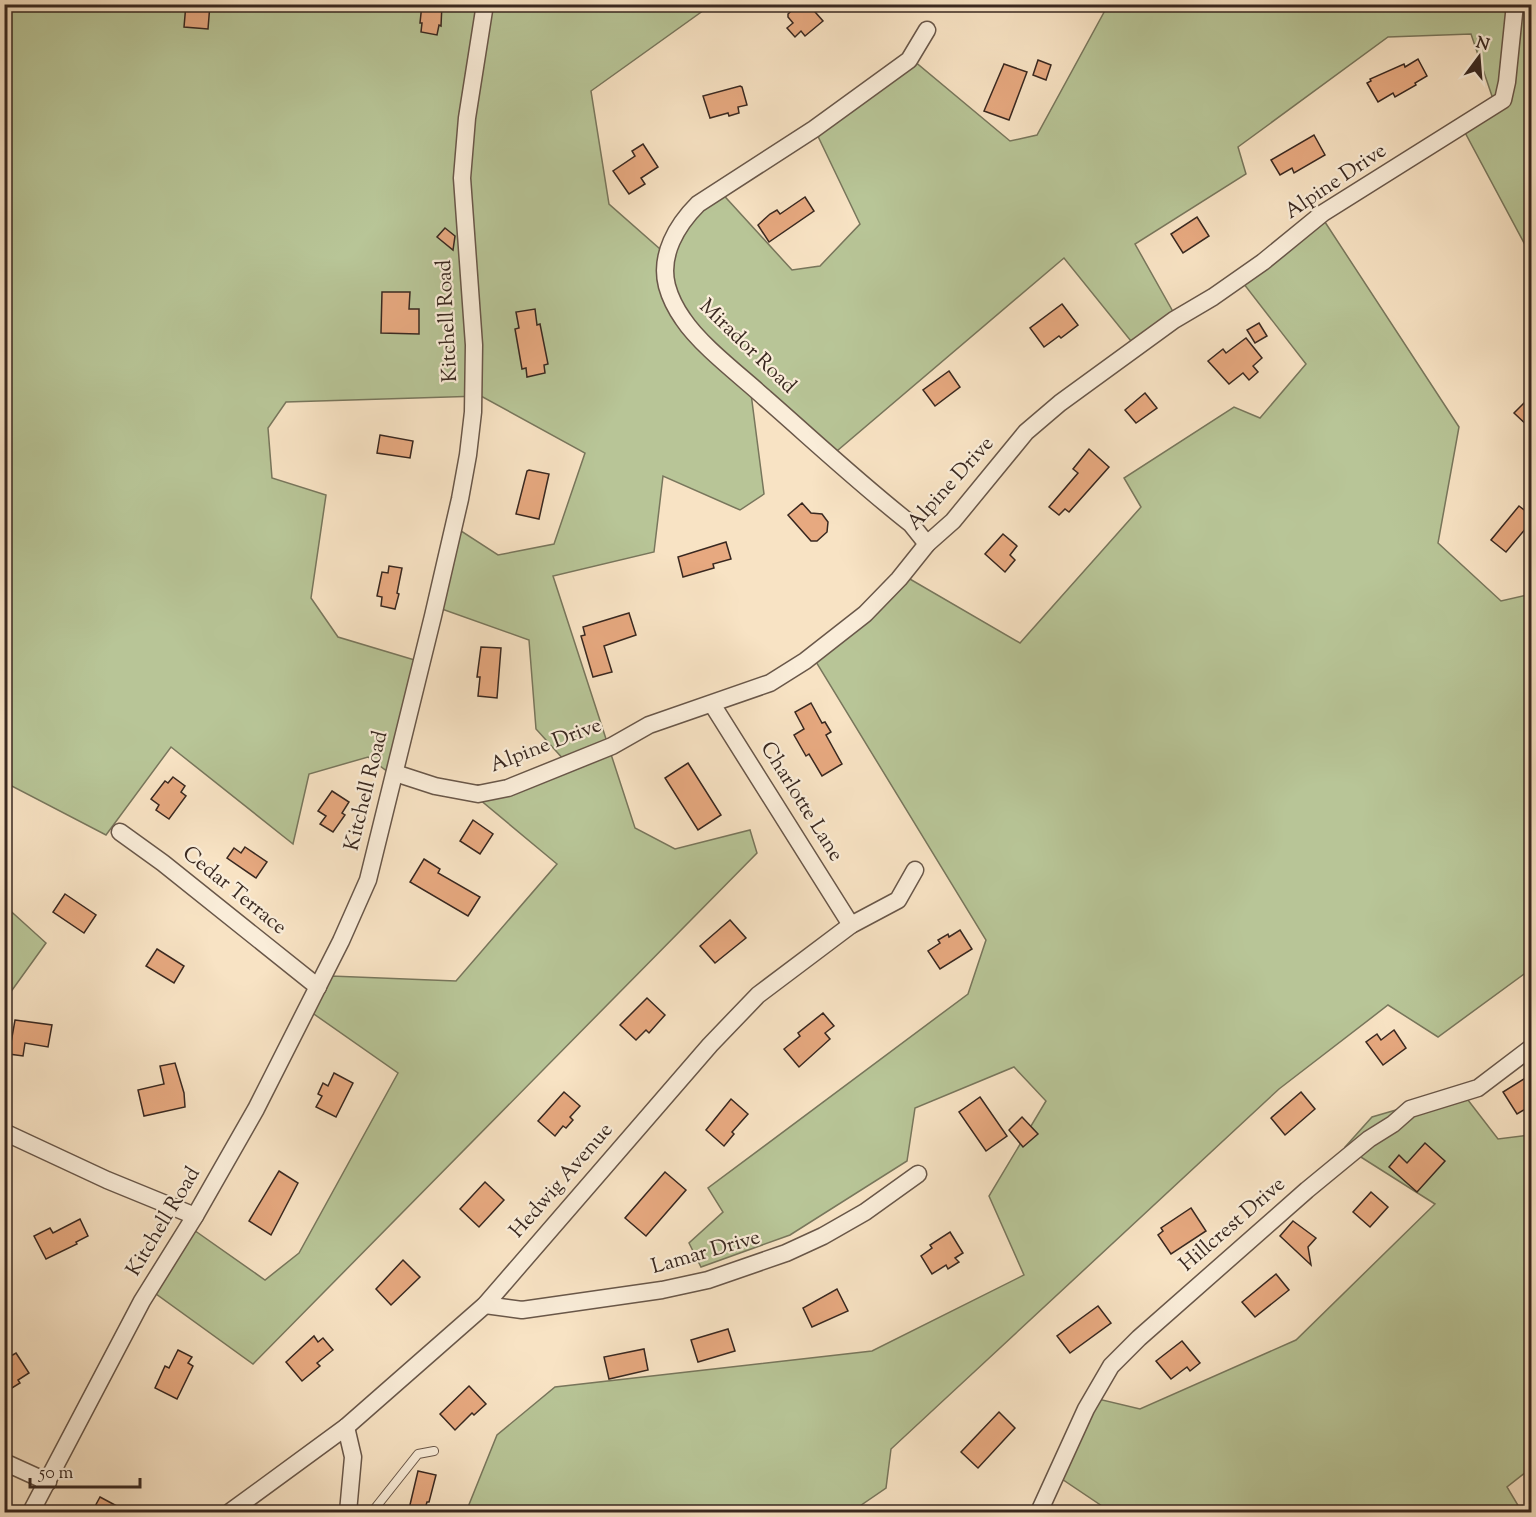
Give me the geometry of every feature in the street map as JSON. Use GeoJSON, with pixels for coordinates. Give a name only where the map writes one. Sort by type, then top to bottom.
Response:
{"type":"FeatureCollection","features":[{"type":"Feature","properties":{"kind":"street","name":"Kitchell Road"},"geometry":{"type":"LineString","coordinates":[[31,1512],[142,1301],[195,1216],[256,1109],[318,987],[368,880],[460,499],[473,412],[474,345],[462,178],[467,118],[485,4]]}},
{"type":"Feature","properties":{"kind":"street","name":"Alpine Drive"},"geometry":{"type":"LineString","coordinates":[[395,773],[435,786],[478,794],[508,788],[612,746],[649,725],[770,683],[805,661],[865,614],[899,579],[927,544],[953,521],[1026,432],[1060,403],[1174,320],[1213,297],[1263,262],[1323,213],[1503,100],[1515,4]]}},
{"type":"Feature","properties":{"kind":"street","name":"Mirador Road"},"geometry":{"type":"LineString","coordinates":[[927,30],[909,60],[814,129],[698,204],[675,232],[665,269],[671,298],[683,319],[698,336],[911,524],[927,544]]}},
{"type":"Feature","properties":{"kind":"street","name":"Charlotte Lane"},"geometry":{"type":"LineString","coordinates":[[712,704],[851,925]]}},
{"type":"Feature","properties":{"kind":"street","name":"Cedar Terrace"},"geometry":{"type":"LineString","coordinates":[[120,832],[163,863],[318,987]]}},
{"type":"Feature","properties":{"kind":"street","name":"Hedwig Avenue"},"geometry":{"type":"LineString","coordinates":[[230,1512],[346,1427],[485,1305],[718,1036],[758,995],[851,925],[898,900],[915,870]]}},
{"type":"Feature","properties":{"kind":"street","name":"Hillcrest Drive"},"geometry":{"type":"LineString","coordinates":[[1039,1512],[1086,1408],[1111,1366],[1139,1338],[1369,1138],[1393,1124],[1410,1109],[1478,1088],[1532,1047]]}},
{"type":"Feature","properties":{"kind":"street"},"geometry":{"type":"LineString","coordinates":[[4,1132],[107,1180],[195,1216]]}},
{"type":"Feature","properties":{"kind":"street","name":"Lamar Drive"},"geometry":{"type":"LineString","coordinates":[[485,1305],[522,1310],[662,1290],[708,1280],[767,1260],[823,1236],[865,1212],[918,1174]]}},
{"type":"Feature","properties":{"kind":"street"},"geometry":{"type":"LineString","coordinates":[[346,1427],[353,1457],[348,1512]]}},
{"type":"Feature","properties":{"kind":"street"},"geometry":{"type":"LineString","coordinates":[[4,1462],[48,1482]]}},
{"type":"Feature","properties":{"kind":"lane"},"geometry":{"type":"LineString","coordinates":[[372,1512],[418,1454],[434,1451]]}},
{"type":"Feature","properties":{"kind":"green space"},"geometry":{"type":"Polygon","coordinates":[[[5,5],[711,5],[591,91],[609,204],[668,256],[717,188],[792,270],[820,266],[860,224],[814,128],[914,61],[1010,141],[1037,135],[1108,5],[1531,5],[1531,256],[1461,125],[1495,105],[1471,34],[1388,37],[1238,147],[1246,174],[1135,244],[1176,317],[1135,346],[1064,258],[831,456],[749,378],[764,494],[740,510],[663,476],[654,552],[553,576],[635,828],[675,849],[750,830],[757,853],[253,1364],[152,1291],[191,1228],[265,1280],[299,1253],[398,1073],[311,1012],[331,976],[456,981],[557,864],[473,794],[565,761],[536,729],[529,640],[439,608],[455,527],[498,555],[554,544],[585,453],[481,396],[286,402],[268,428],[272,478],[326,495],[311,598],[338,637],[428,664],[400,781],[368,757],[309,774],[293,844],[171,747],[106,835],[10,785],[5,786],[5,5]]]}},
{"type":"Feature","properties":{"kind":"green space"},"geometry":{"type":"Polygon","coordinates":[[[1323,219],[1459,427],[1438,543],[1501,601],[1531,594],[1531,969],[1438,1037],[1388,1005],[1279,1089],[891,1449],[886,1488],[851,1512],[466,1512],[497,1435],[555,1387],[872,1351],[1024,1275],[989,1196],[1046,1101],[1014,1067],[915,1108],[907,1161],[790,1235],[701,1267],[689,1243],[723,1212],[708,1188],[968,994],[986,940],[813,657],[903,575],[1020,643],[1141,507],[1124,478],[1234,407],[1260,418],[1306,364],[1240,279],[1323,219]]]}},
{"type":"Feature","properties":{"kind":"green space"},"geometry":{"type":"Polygon","coordinates":[[[4,905],[46,943],[10,993],[5,990],[4,905]]]}},
{"type":"Feature","properties":{"kind":"green space"},"geometry":{"type":"Polygon","coordinates":[[[1461,1091],[1498,1139],[1531,1135],[1531,1468],[1507,1487],[1522,1512],[1111,1512],[1050,1471],[1090,1397],[1140,1409],[1296,1340],[1435,1204],[1345,1147],[1372,1117],[1461,1091]]]}},
{"type":"Feature","properties":{"kind":"building"},"geometry":{"type":"Polygon","coordinates":[[[186,4],[210,4],[208,29],[184,27],[186,4]]]}},
{"type":"Feature","properties":{"kind":"building"},"geometry":{"type":"Polygon","coordinates":[[[422,4],[442,4],[441,26],[439,25],[437,35],[421,32],[422,4]]]}},
{"type":"Feature","properties":{"kind":"building"},"geometry":{"type":"Polygon","coordinates":[[[799,4],[808,4],[823,21],[805,36],[801,31],[795,37],[787,28],[793,23],[788,14],[799,4]]]}},
{"type":"Feature","properties":{"kind":"building"},"geometry":{"type":"Polygon","coordinates":[[[1418,59],[1427,76],[1395,97],[1393,93],[1378,102],[1367,83],[1371,81],[1370,79],[1404,64],[1405,67],[1418,59]]]}},
{"type":"Feature","properties":{"kind":"building"},"geometry":{"type":"Polygon","coordinates":[[[1038,60],[1051,65],[1046,80],[1033,75],[1038,60]]]}},
{"type":"Feature","properties":{"kind":"building"},"geometry":{"type":"Polygon","coordinates":[[[1004,64],[1027,72],[1009,120],[984,111],[1004,64]]]}},
{"type":"Feature","properties":{"kind":"building"},"geometry":{"type":"Polygon","coordinates":[[[740,86],[747,105],[738,107],[739,113],[729,116],[728,113],[710,118],[703,96],[740,86]]]}},
{"type":"Feature","properties":{"kind":"building"},"geometry":{"type":"Polygon","coordinates":[[[1314,135],[1325,155],[1294,173],[1292,168],[1280,175],[1271,160],[1314,135]]]}},
{"type":"Feature","properties":{"kind":"building"},"geometry":{"type":"Polygon","coordinates":[[[643,144],[658,167],[641,178],[645,184],[629,194],[613,171],[635,156],[632,151],[643,144]]]}},
{"type":"Feature","properties":{"kind":"building"},"geometry":{"type":"Polygon","coordinates":[[[805,197],[814,211],[769,242],[758,225],[770,214],[777,210],[780,214],[805,197]]]}},
{"type":"Feature","properties":{"kind":"building"},"geometry":{"type":"Polygon","coordinates":[[[1197,217],[1209,236],[1183,253],[1171,234],[1197,217]]]}},
{"type":"Feature","properties":{"kind":"building"},"geometry":{"type":"Polygon","coordinates":[[[445,228],[455,236],[453,250],[437,237],[445,228]]]}},
{"type":"Feature","properties":{"kind":"building"},"geometry":{"type":"Polygon","coordinates":[[[382,292],[410,292],[409,309],[419,309],[419,334],[381,333],[382,292]]]}},
{"type":"Feature","properties":{"kind":"building"},"geometry":{"type":"Polygon","coordinates":[[[1062,304],[1078,325],[1044,347],[1030,328],[1062,304]]]}},
{"type":"Feature","properties":{"kind":"building"},"geometry":{"type":"Polygon","coordinates":[[[535,309],[548,364],[544,365],[545,373],[527,377],[526,368],[522,369],[515,329],[519,328],[516,312],[535,309]]]}},
{"type":"Feature","properties":{"kind":"building"},"geometry":{"type":"Polygon","coordinates":[[[1259,323],[1267,336],[1255,343],[1247,330],[1259,323]]]}},
{"type":"Feature","properties":{"kind":"building"},"geometry":{"type":"Polygon","coordinates":[[[1246,338],[1262,358],[1253,366],[1258,372],[1249,380],[1243,373],[1229,384],[1208,361],[1223,349],[1226,353],[1246,338]]]}},
{"type":"Feature","properties":{"kind":"building"},"geometry":{"type":"Polygon","coordinates":[[[949,371],[960,387],[935,406],[923,390],[949,371]]]}},
{"type":"Feature","properties":{"kind":"building"},"geometry":{"type":"Polygon","coordinates":[[[1145,393],[1157,408],[1136,423],[1125,410],[1145,393]]]}},
{"type":"Feature","properties":{"kind":"building"},"geometry":{"type":"Polygon","coordinates":[[[1532,395],[1532,430],[1514,413],[1532,395]]]}},
{"type":"Feature","properties":{"kind":"building"},"geometry":{"type":"Polygon","coordinates":[[[380,435],[413,441],[410,458],[377,453],[380,435]]]}},
{"type":"Feature","properties":{"kind":"building"},"geometry":{"type":"Polygon","coordinates":[[[1089,449],[1109,467],[1069,512],[1065,509],[1059,515],[1049,507],[1078,473],[1073,469],[1089,449]]]}},
{"type":"Feature","properties":{"kind":"building"},"geometry":{"type":"Polygon","coordinates":[[[529,470],[549,474],[539,519],[516,514],[529,470]]]}},
{"type":"Feature","properties":{"kind":"building"},"geometry":{"type":"Polygon","coordinates":[[[802,503],[811,513],[822,514],[828,522],[827,532],[817,541],[811,541],[788,515],[802,503]]]}},
{"type":"Feature","properties":{"kind":"building"},"geometry":{"type":"Polygon","coordinates":[[[1519,506],[1532,516],[1532,521],[1506,552],[1491,540],[1519,506]]]}},
{"type":"Feature","properties":{"kind":"building"},"geometry":{"type":"Polygon","coordinates":[[[1003,534],[1017,546],[1010,555],[1015,560],[1005,572],[985,554],[1003,534]]]}},
{"type":"Feature","properties":{"kind":"building"},"geometry":{"type":"Polygon","coordinates":[[[726,542],[731,559],[713,564],[714,568],[683,577],[678,557],[726,542]]]}},
{"type":"Feature","properties":{"kind":"building"},"geometry":{"type":"Polygon","coordinates":[[[389,566],[402,568],[395,609],[381,606],[382,597],[377,596],[382,572],[388,573],[389,566]]]}},
{"type":"Feature","properties":{"kind":"building"},"geometry":{"type":"Polygon","coordinates":[[[629,613],[636,635],[604,646],[612,672],[593,677],[581,636],[585,635],[583,627],[629,613]]]}},
{"type":"Feature","properties":{"kind":"building"},"geometry":{"type":"Polygon","coordinates":[[[481,647],[501,648],[497,698],[478,696],[480,677],[477,677],[481,647]]]}},
{"type":"Feature","properties":{"kind":"building"},"geometry":{"type":"Polygon","coordinates":[[[811,703],[822,723],[825,722],[831,732],[826,735],[842,764],[822,776],[809,754],[806,756],[794,735],[804,729],[795,712],[811,703]]]}},
{"type":"Feature","properties":{"kind":"building"},"geometry":{"type":"Polygon","coordinates":[[[688,763],[721,815],[698,830],[665,778],[688,763]]]}},
{"type":"Feature","properties":{"kind":"building"},"geometry":{"type":"Polygon","coordinates":[[[173,777],[185,786],[181,792],[186,796],[169,819],[156,810],[159,805],[151,799],[165,781],[168,783],[173,777]]]}},
{"type":"Feature","properties":{"kind":"building"},"geometry":{"type":"Polygon","coordinates":[[[332,791],[349,802],[342,813],[345,815],[333,832],[320,824],[326,816],[318,811],[332,791]]]}},
{"type":"Feature","properties":{"kind":"building"},"geometry":{"type":"Polygon","coordinates":[[[473,820],[493,834],[480,854],[460,841],[473,820]]]}},
{"type":"Feature","properties":{"kind":"building"},"geometry":{"type":"Polygon","coordinates":[[[245,847],[267,862],[256,878],[227,858],[234,848],[241,853],[245,847]]]}},
{"type":"Feature","properties":{"kind":"building"},"geometry":{"type":"Polygon","coordinates":[[[424,859],[440,869],[438,873],[480,897],[468,916],[410,882],[424,859]]]}},
{"type":"Feature","properties":{"kind":"building"},"geometry":{"type":"Polygon","coordinates":[[[65,894],[96,915],[84,933],[53,912],[65,894]]]}},
{"type":"Feature","properties":{"kind":"building"},"geometry":{"type":"Polygon","coordinates":[[[730,920],[746,938],[715,963],[700,946],[730,920]]]}},
{"type":"Feature","properties":{"kind":"building"},"geometry":{"type":"Polygon","coordinates":[[[960,930],[972,949],[940,969],[928,951],[940,943],[938,940],[948,934],[949,937],[960,930]]]}},
{"type":"Feature","properties":{"kind":"building"},"geometry":{"type":"Polygon","coordinates":[[[157,949],[184,966],[174,983],[146,966],[157,949]]]}},
{"type":"Feature","properties":{"kind":"building"},"geometry":{"type":"Polygon","coordinates":[[[647,998],[665,1015],[649,1033],[646,1030],[636,1040],[620,1025],[647,998]]]}},
{"type":"Feature","properties":{"kind":"building"},"geometry":{"type":"Polygon","coordinates":[[[823,1013],[834,1026],[825,1033],[830,1039],[799,1067],[784,1049],[800,1036],[798,1033],[823,1013]]]}},
{"type":"Feature","properties":{"kind":"building"},"geometry":{"type":"Polygon","coordinates":[[[15,1020],[52,1025],[48,1047],[25,1043],[23,1056],[9,1054],[15,1020]]]}},
{"type":"Feature","properties":{"kind":"building"},"geometry":{"type":"Polygon","coordinates":[[[1394,1030],[1406,1048],[1383,1065],[1366,1042],[1377,1034],[1381,1040],[1394,1030]]]}},
{"type":"Feature","properties":{"kind":"building"},"geometry":{"type":"Polygon","coordinates":[[[175,1063],[184,1093],[185,1107],[144,1116],[138,1090],[164,1084],[160,1066],[175,1063]]]}},
{"type":"Feature","properties":{"kind":"building"},"geometry":{"type":"Polygon","coordinates":[[[334,1073],[353,1083],[336,1117],[316,1107],[322,1096],[318,1094],[323,1083],[328,1086],[334,1073]]]}},
{"type":"Feature","properties":{"kind":"building"},"geometry":{"type":"Polygon","coordinates":[[[1532,1074],[1532,1105],[1517,1114],[1503,1092],[1532,1074]]]}},
{"type":"Feature","properties":{"kind":"building"},"geometry":{"type":"Polygon","coordinates":[[[564,1092],[580,1106],[570,1117],[573,1120],[566,1128],[563,1126],[555,1136],[538,1121],[564,1092]]]}},
{"type":"Feature","properties":{"kind":"building"},"geometry":{"type":"Polygon","coordinates":[[[1301,1092],[1315,1109],[1285,1135],[1271,1118],[1301,1092]]]}},
{"type":"Feature","properties":{"kind":"building"},"geometry":{"type":"Polygon","coordinates":[[[980,1097],[1007,1136],[986,1151],[959,1112],[980,1097]]]}},
{"type":"Feature","properties":{"kind":"building"},"geometry":{"type":"Polygon","coordinates":[[[731,1099],[748,1114],[732,1132],[734,1134],[724,1146],[706,1130],[731,1099]]]}},
{"type":"Feature","properties":{"kind":"building"},"geometry":{"type":"Polygon","coordinates":[[[1022,1117],[1038,1134],[1023,1147],[1009,1130],[1022,1117]]]}},
{"type":"Feature","properties":{"kind":"building"},"geometry":{"type":"Polygon","coordinates":[[[1425,1143],[1445,1161],[1417,1192],[1389,1167],[1399,1155],[1407,1163],[1425,1143]]]}},
{"type":"Feature","properties":{"kind":"building"},"geometry":{"type":"Polygon","coordinates":[[[279,1171],[298,1183],[271,1235],[249,1221],[279,1171]]]}},
{"type":"Feature","properties":{"kind":"building"},"geometry":{"type":"Polygon","coordinates":[[[665,1172],[686,1190],[646,1236],[625,1218],[665,1172]]]}},
{"type":"Feature","properties":{"kind":"building"},"geometry":{"type":"Polygon","coordinates":[[[485,1182],[504,1200],[479,1227],[460,1209],[485,1182]]]}},
{"type":"Feature","properties":{"kind":"building"},"geometry":{"type":"Polygon","coordinates":[[[1371,1192],[1388,1207],[1370,1227],[1353,1212],[1371,1192]]]}},
{"type":"Feature","properties":{"kind":"building"},"geometry":{"type":"Polygon","coordinates":[[[1191,1208],[1206,1231],[1171,1254],[1158,1235],[1163,1231],[1161,1228],[1191,1208]]]}},
{"type":"Feature","properties":{"kind":"building"},"geometry":{"type":"Polygon","coordinates":[[[80,1219],[88,1236],[46,1259],[34,1236],[50,1228],[53,1233],[80,1219]]]}},
{"type":"Feature","properties":{"kind":"building"},"geometry":{"type":"Polygon","coordinates":[[[1293,1221],[1316,1238],[1308,1247],[1311,1265],[1280,1236],[1293,1221]]]}},
{"type":"Feature","properties":{"kind":"building"},"geometry":{"type":"Polygon","coordinates":[[[950,1232],[963,1253],[955,1258],[959,1262],[948,1269],[946,1265],[932,1274],[921,1256],[932,1248],[930,1245],[950,1232]]]}},
{"type":"Feature","properties":{"kind":"building"},"geometry":{"type":"Polygon","coordinates":[[[403,1260],[420,1277],[391,1305],[376,1289],[403,1260]]]}},
{"type":"Feature","properties":{"kind":"building"},"geometry":{"type":"Polygon","coordinates":[[[1276,1274],[1289,1290],[1255,1317],[1242,1302],[1276,1274]]]}},
{"type":"Feature","properties":{"kind":"building"},"geometry":{"type":"Polygon","coordinates":[[[837,1289],[848,1311],[812,1327],[803,1308],[837,1289]]]}},
{"type":"Feature","properties":{"kind":"building"},"geometry":{"type":"Polygon","coordinates":[[[1098,1306],[1111,1323],[1070,1353],[1057,1336],[1098,1306]]]}},
{"type":"Feature","properties":{"kind":"building"},"geometry":{"type":"Polygon","coordinates":[[[728,1329],[735,1351],[698,1362],[691,1340],[728,1329]]]}},
{"type":"Feature","properties":{"kind":"building"},"geometry":{"type":"Polygon","coordinates":[[[314,1336],[318,1342],[323,1338],[333,1350],[317,1363],[320,1366],[302,1381],[286,1362],[314,1336]]]}},
{"type":"Feature","properties":{"kind":"building"},"geometry":{"type":"Polygon","coordinates":[[[1182,1341],[1200,1363],[1190,1371],[1187,1367],[1171,1379],[1156,1361],[1182,1341]]]}},
{"type":"Feature","properties":{"kind":"building"},"geometry":{"type":"Polygon","coordinates":[[[644,1349],[648,1370],[609,1379],[604,1357],[644,1349]]]}},
{"type":"Feature","properties":{"kind":"building"},"geometry":{"type":"Polygon","coordinates":[[[178,1350],[192,1357],[188,1363],[193,1366],[177,1399],[155,1388],[165,1366],[169,1368],[178,1350]]]}},
{"type":"Feature","properties":{"kind":"building"},"geometry":{"type":"Polygon","coordinates":[[[16,1353],[29,1373],[18,1380],[20,1383],[4,1393],[4,1360],[16,1353]]]}},
{"type":"Feature","properties":{"kind":"building"},"geometry":{"type":"Polygon","coordinates":[[[469,1386],[486,1404],[474,1415],[472,1413],[455,1430],[440,1414],[469,1386]]]}},
{"type":"Feature","properties":{"kind":"building"},"geometry":{"type":"Polygon","coordinates":[[[999,1412],[1015,1428],[978,1468],[961,1452],[999,1412]]]}},
{"type":"Feature","properties":{"kind":"building"},"geometry":{"type":"Polygon","coordinates":[[[418,1471],[436,1475],[424,1512],[409,1509],[418,1471]]]}},
{"type":"Feature","properties":{"kind":"building"},"geometry":{"type":"Polygon","coordinates":[[[100,1497],[128,1512],[92,1512],[100,1497]]]}}]}
